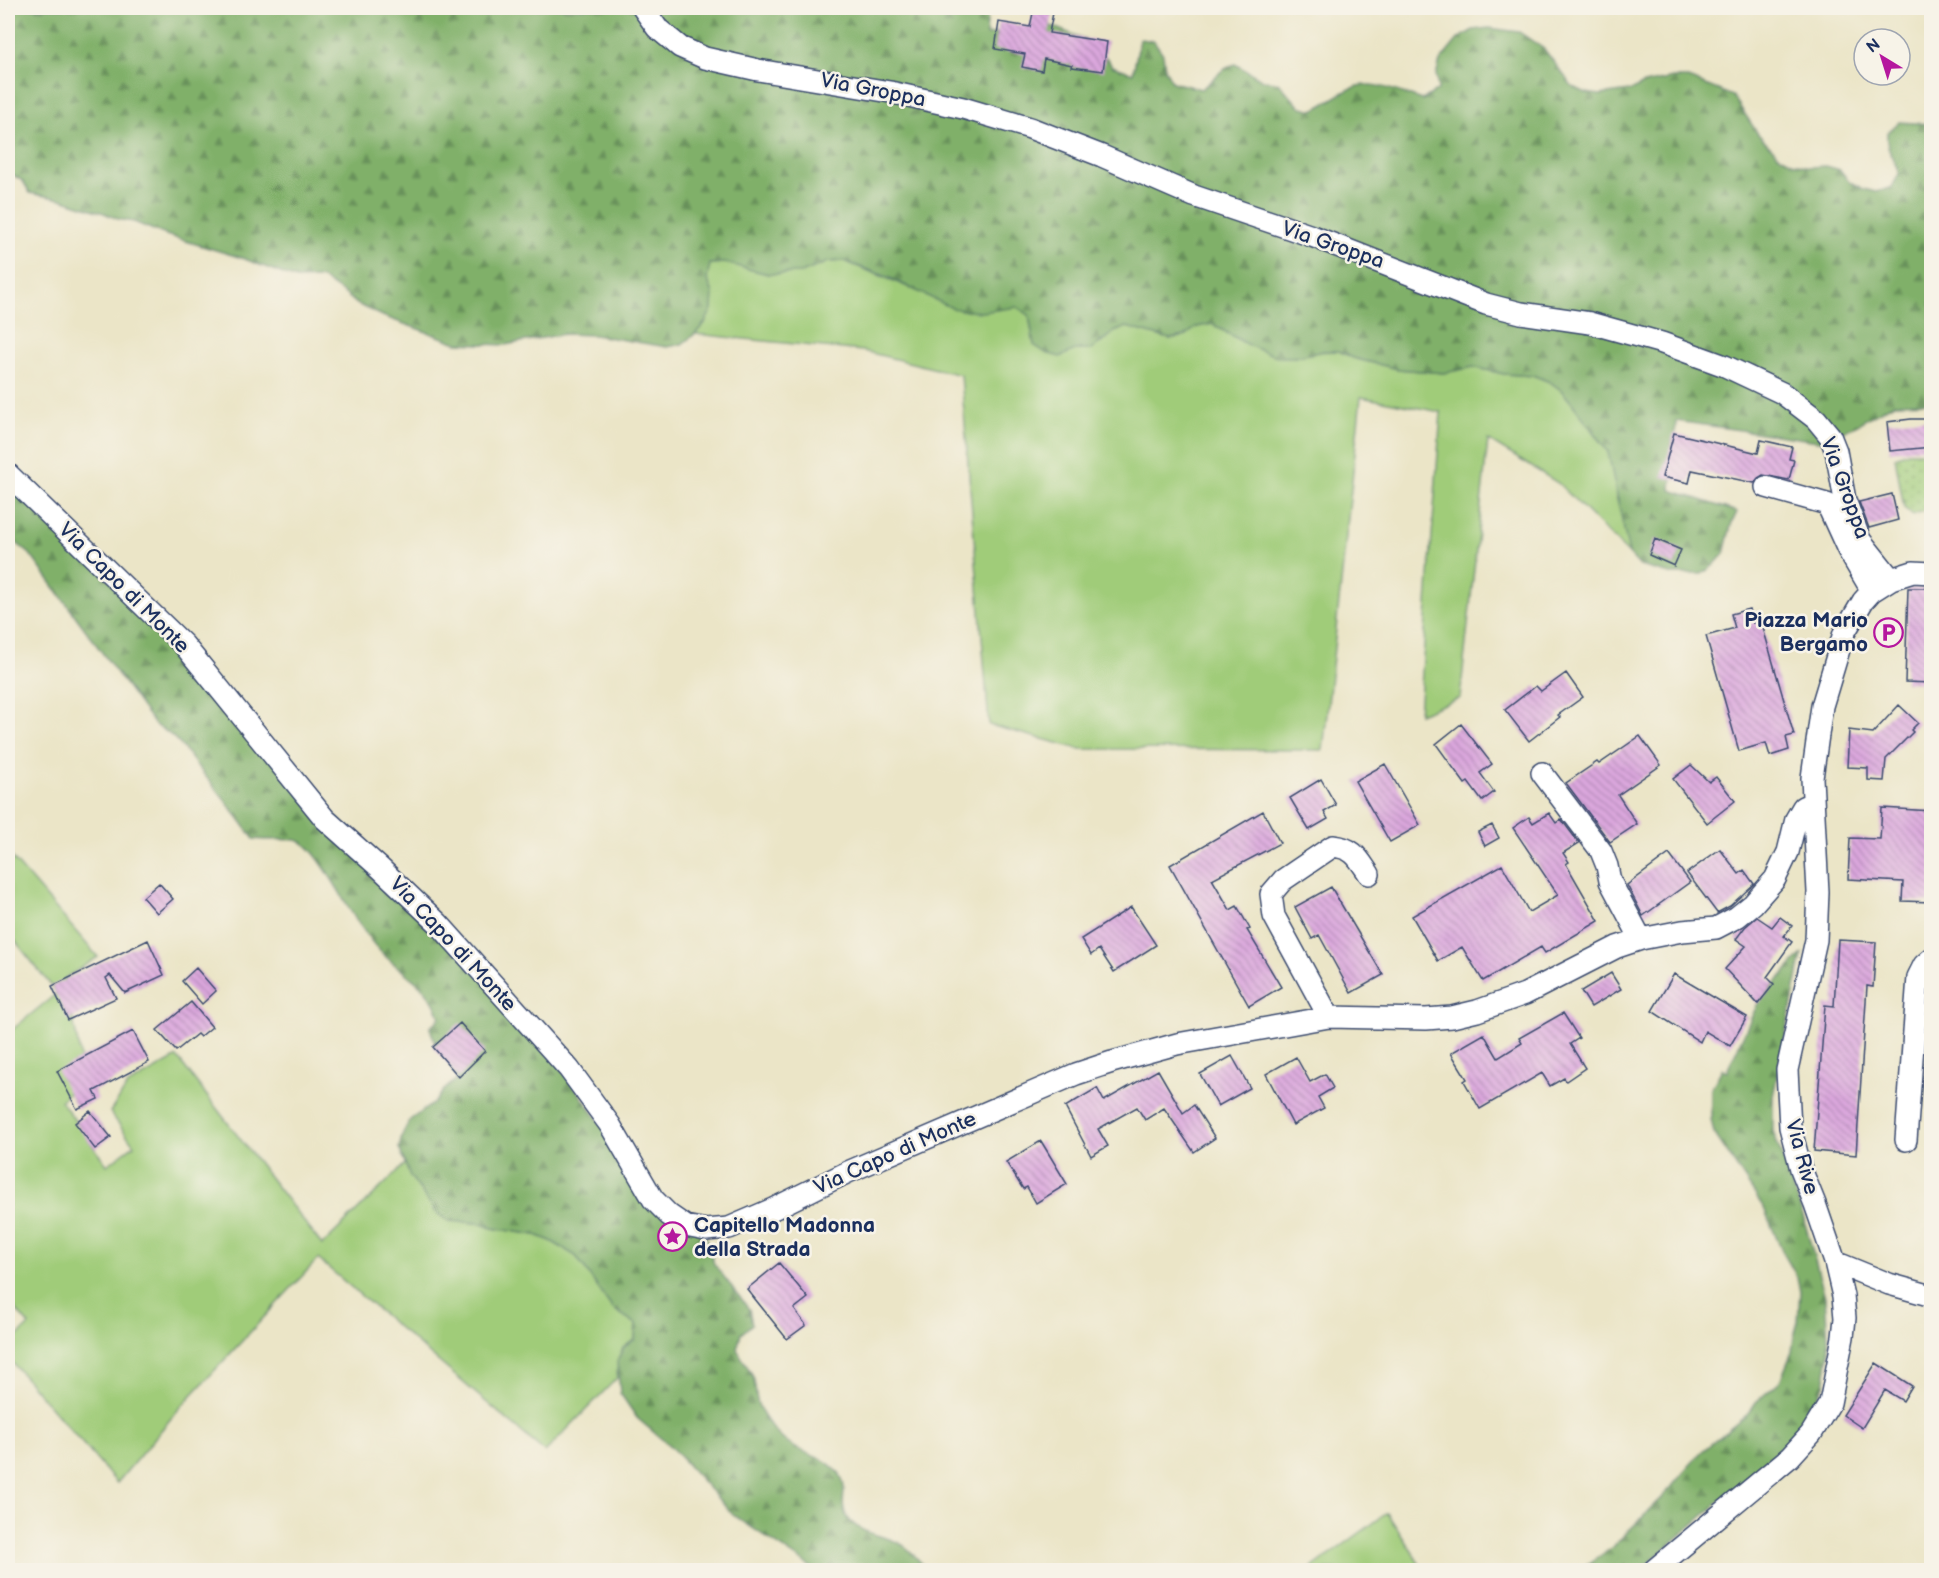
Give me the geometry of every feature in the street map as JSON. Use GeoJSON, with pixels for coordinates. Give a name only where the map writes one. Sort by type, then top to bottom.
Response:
{"type":"FeatureCollection","features":[{"type":"Feature","properties":{"kind":"street","name":"Via Groppa"},"geometry":{"type":"LineString","coordinates":[[643,8],[657,28],[680,47],[705,58],[758,70],[890,92],[974,111],[1029,128],[1102,156],[1194,196],[1312,236],[1486,304],[1521,313],[1590,323],[1662,343],[1725,366],[1782,393],[1816,419],[1830,436],[1836,451],[1845,500],[1860,540],[1891,579]]}},
{"type":"Feature","properties":{"kind":"street","name":"Via Capo di Monte"},"geometry":{"type":"LineString","coordinates":[[8,474],[184,645],[325,819],[380,868],[453,940],[568,1069],[610,1125],[653,1199],[669,1215],[686,1226],[706,1230],[729,1228],[848,1172],[1076,1074],[1112,1062],[1177,1044],[1329,1017],[1426,1019],[1452,1017],[1525,994],[1594,957],[1641,939],[1682,931],[1716,928],[1737,917],[1753,904],[1775,879],[1788,852],[1796,819],[1803,807],[1812,803]]}},
{"type":"Feature","properties":{"kind":"street"},"geometry":{"type":"LineString","coordinates":[[1766,487],[1827,504],[1853,561],[1872,591]]}},
{"type":"Feature","properties":{"kind":"street"},"geometry":{"type":"LineString","coordinates":[[1891,579],[1913,572],[1932,573]]}},
{"type":"Feature","properties":{"kind":"street","name":"Via Rive"},"geometry":{"type":"LineString","coordinates":[[1654,1570],[1790,1457],[1811,1434],[1830,1403],[1845,1318],[1841,1287],[1790,1127],[1787,1070],[1812,966],[1818,915],[1812,803],[1814,756],[1828,682],[1844,633],[1863,601],[1872,591],[1891,579]]}},
{"type":"Feature","properties":{"kind":"street"},"geometry":{"type":"LineString","coordinates":[[1542,773],[1601,851],[1610,881],[1641,939]]}},
{"type":"Feature","properties":{"kind":"street"},"geometry":{"type":"LineString","coordinates":[[1329,1017],[1275,916],[1271,894],[1283,880],[1333,846],[1347,847],[1369,874]]}},
{"type":"Feature","properties":{"kind":"street"},"geometry":{"type":"LineString","coordinates":[[1906,1140],[1918,977],[1924,965],[1932,958]]}},
{"type":"Feature","properties":{"kind":"street"},"geometry":{"type":"LineString","coordinates":[[1834,1262],[1889,1284],[1932,1296]]}},
{"type":"Feature","properties":{"kind":"green space"},"geometry":{"type":"Polygon","coordinates":[[[8,8],[988,8],[986,35],[1048,25],[1096,43],[1112,66],[1133,73],[1140,39],[1154,41],[1163,54],[1165,69],[1172,82],[1201,89],[1225,69],[1235,64],[1263,80],[1279,83],[1299,106],[1313,110],[1350,89],[1367,85],[1386,88],[1422,100],[1438,90],[1436,75],[1440,61],[1459,38],[1473,30],[1489,28],[1519,32],[1544,49],[1572,86],[1586,93],[1600,95],[1630,91],[1644,84],[1673,78],[1688,78],[1733,96],[1758,134],[1779,155],[1794,163],[1809,167],[1826,166],[1840,170],[1850,182],[1863,189],[1877,192],[1892,187],[1899,174],[1889,150],[1887,133],[1899,122],[1931,124],[1931,402],[1894,403],[1826,442],[1676,421],[1671,490],[1737,512],[1731,525],[1724,554],[1714,565],[1702,574],[1670,574],[1640,566],[1629,554],[1608,452],[1561,390],[1550,382],[1535,376],[1504,374],[1473,367],[1444,373],[1398,369],[1353,358],[1339,351],[1278,357],[1250,346],[1212,324],[1197,327],[1185,336],[1170,339],[1127,327],[1114,332],[1091,350],[1075,350],[1060,357],[1046,353],[1034,345],[1029,315],[1017,307],[982,312],[952,308],[890,278],[844,261],[828,262],[801,273],[768,274],[725,263],[710,264],[707,279],[713,293],[712,309],[705,323],[682,344],[667,347],[594,335],[564,334],[505,345],[457,343],[385,317],[357,304],[321,278],[296,279],[242,258],[166,235],[134,222],[118,219],[61,199],[30,193],[23,181],[8,172],[8,8]]]}},
{"type":"Feature","properties":{"kind":"green space"},"geometry":{"type":"Polygon","coordinates":[[[844,261],[967,311],[1017,307],[1029,315],[1034,345],[1083,350],[1103,342],[1114,332],[1127,327],[1170,339],[1185,336],[1197,327],[1212,324],[1250,346],[1295,357],[1308,352],[1339,351],[1353,358],[1398,369],[1444,373],[1473,367],[1504,374],[1535,376],[1550,382],[1561,390],[1608,452],[1613,466],[1616,497],[1625,524],[1629,554],[1558,483],[1488,440],[1460,698],[1419,714],[1441,412],[1361,397],[1323,750],[1080,749],[989,725],[961,375],[863,351],[695,334],[705,323],[713,293],[707,279],[709,264],[725,263],[768,274],[801,273],[828,262],[844,261]]]}},
{"type":"Feature","properties":{"kind":"green space"},"geometry":{"type":"Polygon","coordinates":[[[1908,452],[1931,452],[1931,505],[1926,510],[1913,515],[1904,508],[1895,457],[1908,452]]]}},
{"type":"Feature","properties":{"kind":"green space"},"geometry":{"type":"Polygon","coordinates":[[[8,478],[152,616],[542,1041],[646,1187],[706,1237],[714,1264],[749,1309],[752,1324],[741,1334],[737,1349],[753,1377],[758,1404],[769,1424],[781,1438],[791,1445],[824,1461],[836,1470],[843,1482],[844,1511],[852,1523],[864,1531],[904,1546],[929,1570],[815,1570],[733,1515],[671,1447],[637,1418],[620,1393],[617,1362],[623,1348],[635,1339],[636,1324],[612,1308],[576,1256],[536,1235],[492,1228],[478,1223],[448,1221],[436,1212],[410,1176],[399,1148],[410,1120],[435,1102],[444,1090],[458,1078],[435,1043],[430,1028],[440,1017],[435,1005],[422,987],[389,960],[373,943],[321,863],[306,845],[296,840],[254,839],[179,743],[169,733],[155,725],[30,554],[8,536],[8,478]]]}},
{"type":"Feature","properties":{"kind":"green space"},"geometry":{"type":"Polygon","coordinates":[[[8,853],[98,957],[65,978],[84,1075],[61,1101],[107,1165],[134,1145],[110,1112],[128,1085],[177,1057],[322,1245],[405,1164],[410,1176],[436,1212],[448,1221],[478,1223],[492,1228],[536,1235],[576,1256],[612,1308],[636,1324],[635,1339],[625,1347],[620,1356],[617,1378],[545,1452],[318,1259],[178,1410],[117,1483],[8,1358],[8,1346],[29,1325],[8,1300],[8,1033],[57,993],[8,932],[8,853]]]}},
{"type":"Feature","properties":{"kind":"green space"},"geometry":{"type":"Polygon","coordinates":[[[1802,954],[1773,1096],[1773,1131],[1803,1216],[1825,1297],[1829,1354],[1824,1385],[1809,1414],[1793,1436],[1640,1570],[1580,1570],[1611,1548],[1662,1498],[1701,1452],[1748,1414],[1756,1402],[1780,1381],[1792,1352],[1798,1322],[1800,1291],[1797,1277],[1782,1251],[1764,1208],[1714,1133],[1711,1119],[1711,1089],[1722,1069],[1727,1071],[1759,1001],[1802,954]]]}},
{"type":"Feature","properties":{"kind":"green space"},"geometry":{"type":"Polygon","coordinates":[[[1387,1513],[1424,1570],[1309,1570],[1387,1513]]]}},
{"type":"Feature","properties":{"kind":"building"},"geometry":{"type":"Polygon","coordinates":[[[1034,8],[1054,8],[1049,33],[1107,42],[1103,71],[1071,67],[1072,65],[1044,59],[1042,71],[1022,67],[1025,54],[995,49],[999,22],[1030,27],[1034,8]]]}},
{"type":"Feature","properties":{"kind":"building"},"geometry":{"type":"Polygon","coordinates":[[[1932,419],[1932,447],[1890,451],[1887,422],[1932,419]]]}},
{"type":"Feature","properties":{"kind":"building"},"geometry":{"type":"Polygon","coordinates":[[[1674,433],[1758,453],[1761,440],[1792,447],[1789,459],[1794,460],[1789,480],[1763,475],[1754,483],[1692,470],[1689,483],[1662,477],[1674,433]]]}},
{"type":"Feature","properties":{"kind":"building"},"geometry":{"type":"Polygon","coordinates":[[[1892,494],[1898,520],[1869,528],[1859,502],[1892,494]]]}},
{"type":"Feature","properties":{"kind":"building"},"geometry":{"type":"Polygon","coordinates":[[[1655,539],[1681,550],[1674,566],[1649,555],[1655,539]]]}},
{"type":"Feature","properties":{"kind":"building"},"geometry":{"type":"Polygon","coordinates":[[[1908,588],[1932,588],[1932,683],[1905,682],[1908,588]]]}},
{"type":"Feature","properties":{"kind":"building"},"geometry":{"type":"Polygon","coordinates":[[[1749,609],[1753,623],[1761,621],[1794,735],[1786,737],[1789,750],[1770,756],[1766,743],[1739,751],[1706,636],[1735,628],[1731,614],[1749,609]]]}},
{"type":"Feature","properties":{"kind":"building"},"geometry":{"type":"Polygon","coordinates":[[[1566,673],[1583,697],[1558,715],[1560,717],[1529,741],[1505,710],[1536,686],[1541,691],[1566,673]]]}},
{"type":"Feature","properties":{"kind":"building"},"geometry":{"type":"Polygon","coordinates":[[[1899,705],[1918,723],[1911,730],[1913,732],[1886,759],[1884,781],[1868,780],[1868,768],[1847,767],[1849,730],[1873,733],[1899,705]]]}},
{"type":"Feature","properties":{"kind":"building"},"geometry":{"type":"Polygon","coordinates":[[[1461,724],[1492,764],[1480,773],[1494,792],[1482,801],[1468,782],[1465,784],[1436,744],[1461,724]]]}},
{"type":"Feature","properties":{"kind":"building"},"geometry":{"type":"Polygon","coordinates":[[[1640,736],[1661,765],[1618,795],[1637,824],[1610,842],[1566,783],[1640,736]]]}},
{"type":"Feature","properties":{"kind":"building"},"geometry":{"type":"Polygon","coordinates":[[[1385,764],[1420,825],[1390,842],[1355,781],[1385,764]]]}},
{"type":"Feature","properties":{"kind":"building"},"geometry":{"type":"Polygon","coordinates":[[[1691,765],[1709,782],[1716,777],[1735,801],[1707,823],[1673,779],[1691,765]]]}},
{"type":"Feature","properties":{"kind":"building"},"geometry":{"type":"Polygon","coordinates":[[[1321,779],[1336,805],[1324,812],[1328,819],[1309,830],[1290,798],[1321,779]]]}},
{"type":"Feature","properties":{"kind":"building"},"geometry":{"type":"Polygon","coordinates":[[[1882,808],[1932,811],[1932,902],[1902,901],[1903,882],[1848,879],[1850,838],[1880,839],[1882,808]]]}},
{"type":"Feature","properties":{"kind":"building"},"geometry":{"type":"Polygon","coordinates":[[[1263,811],[1280,843],[1212,879],[1230,910],[1237,906],[1250,929],[1247,930],[1281,987],[1249,1006],[1170,865],[1263,811]]]}},
{"type":"Feature","properties":{"kind":"building"},"geometry":{"type":"Polygon","coordinates":[[[1549,813],[1556,823],[1561,819],[1579,843],[1563,853],[1569,862],[1566,864],[1599,921],[1545,953],[1541,947],[1483,981],[1462,947],[1438,961],[1412,916],[1502,865],[1529,912],[1558,895],[1513,828],[1529,817],[1533,823],[1549,813]]]}},
{"type":"Feature","properties":{"kind":"building"},"geometry":{"type":"Polygon","coordinates":[[[1492,825],[1499,838],[1485,846],[1478,832],[1492,825]]]}},
{"type":"Feature","properties":{"kind":"building"},"geometry":{"type":"Polygon","coordinates":[[[1720,849],[1739,874],[1744,870],[1754,884],[1730,906],[1717,913],[1687,873],[1720,849]]]}},
{"type":"Feature","properties":{"kind":"building"},"geometry":{"type":"Polygon","coordinates":[[[1669,854],[1690,882],[1643,916],[1627,885],[1669,854]]]}},
{"type":"Feature","properties":{"kind":"building"},"geometry":{"type":"Polygon","coordinates":[[[159,883],[173,899],[157,913],[143,897],[159,883]]]}},
{"type":"Feature","properties":{"kind":"building"},"geometry":{"type":"Polygon","coordinates":[[[1331,887],[1383,975],[1351,993],[1319,935],[1312,939],[1295,907],[1331,887]]]}},
{"type":"Feature","properties":{"kind":"building"},"geometry":{"type":"Polygon","coordinates":[[[1131,907],[1156,945],[1114,972],[1099,949],[1091,955],[1081,939],[1131,907]]]}},
{"type":"Feature","properties":{"kind":"building"},"geometry":{"type":"Polygon","coordinates":[[[1757,917],[1772,927],[1780,917],[1792,926],[1784,936],[1792,942],[1767,977],[1774,984],[1758,1004],[1725,969],[1746,946],[1736,939],[1757,917]]]}},
{"type":"Feature","properties":{"kind":"building"},"geometry":{"type":"Polygon","coordinates":[[[148,940],[164,975],[125,993],[110,975],[106,978],[116,998],[68,1020],[52,986],[148,940]]]}},
{"type":"Feature","properties":{"kind":"building"},"geometry":{"type":"Polygon","coordinates":[[[1838,940],[1876,942],[1873,987],[1867,986],[1856,1155],[1814,1151],[1825,1005],[1834,1006],[1838,940]]]}},
{"type":"Feature","properties":{"kind":"building"},"geometry":{"type":"Polygon","coordinates":[[[196,968],[216,991],[202,1004],[182,981],[196,968]]]}},
{"type":"Feature","properties":{"kind":"building"},"geometry":{"type":"Polygon","coordinates":[[[1611,973],[1621,989],[1591,1007],[1581,991],[1611,973]]]}},
{"type":"Feature","properties":{"kind":"building"},"geometry":{"type":"Polygon","coordinates":[[[1674,974],[1747,1017],[1730,1046],[1705,1031],[1700,1042],[1652,1011],[1674,974]]]}},
{"type":"Feature","properties":{"kind":"building"},"geometry":{"type":"Polygon","coordinates":[[[191,1002],[212,1027],[200,1037],[197,1034],[176,1051],[157,1030],[191,1002]]]}},
{"type":"Feature","properties":{"kind":"building"},"geometry":{"type":"Polygon","coordinates":[[[1563,1013],[1579,1038],[1570,1044],[1585,1068],[1566,1081],[1564,1078],[1550,1086],[1542,1073],[1480,1109],[1464,1081],[1467,1079],[1451,1053],[1484,1034],[1498,1058],[1522,1043],[1519,1038],[1563,1013]]]}},
{"type":"Feature","properties":{"kind":"building"},"geometry":{"type":"Polygon","coordinates":[[[460,1023],[485,1051],[459,1077],[433,1047],[460,1023]]]}},
{"type":"Feature","properties":{"kind":"building"},"geometry":{"type":"Polygon","coordinates":[[[133,1031],[149,1062],[94,1091],[98,1099],[77,1109],[57,1071],[133,1031]]]}},
{"type":"Feature","properties":{"kind":"building"},"geometry":{"type":"Polygon","coordinates":[[[1232,1056],[1250,1088],[1218,1106],[1200,1074],[1232,1056]]]}},
{"type":"Feature","properties":{"kind":"building"},"geometry":{"type":"Polygon","coordinates":[[[1296,1057],[1310,1082],[1325,1074],[1333,1088],[1318,1097],[1324,1108],[1293,1125],[1266,1074],[1296,1057]]]}},
{"type":"Feature","properties":{"kind":"building"},"geometry":{"type":"Polygon","coordinates":[[[1158,1070],[1183,1113],[1194,1105],[1215,1138],[1194,1152],[1164,1108],[1145,1120],[1137,1107],[1098,1129],[1108,1146],[1091,1156],[1065,1107],[1097,1088],[1104,1101],[1158,1070]]]}},
{"type":"Feature","properties":{"kind":"building"},"geometry":{"type":"Polygon","coordinates":[[[90,1111],[111,1137],[95,1149],[75,1123],[90,1111]]]}},
{"type":"Feature","properties":{"kind":"building"},"geometry":{"type":"Polygon","coordinates":[[[1041,1141],[1067,1184],[1036,1203],[1027,1187],[1023,1189],[1006,1162],[1041,1141]]]}},
{"type":"Feature","properties":{"kind":"building"},"geometry":{"type":"Polygon","coordinates":[[[779,1263],[808,1298],[794,1309],[806,1325],[787,1339],[747,1289],[779,1263]]]}},
{"type":"Feature","properties":{"kind":"building"},"geometry":{"type":"Polygon","coordinates":[[[1876,1363],[1912,1386],[1903,1401],[1885,1390],[1862,1428],[1843,1415],[1876,1363]]]}},
{"type":"Feature","properties":{"kind":"place","name":"Piazza Mario Bergamo"},"geometry":{"type":"Point","coordinates":[1889,632]}},
{"type":"Feature","properties":{"kind":"place","name":"Capitello Madonna della Strada"},"geometry":{"type":"Point","coordinates":[673,1237]}}]}
